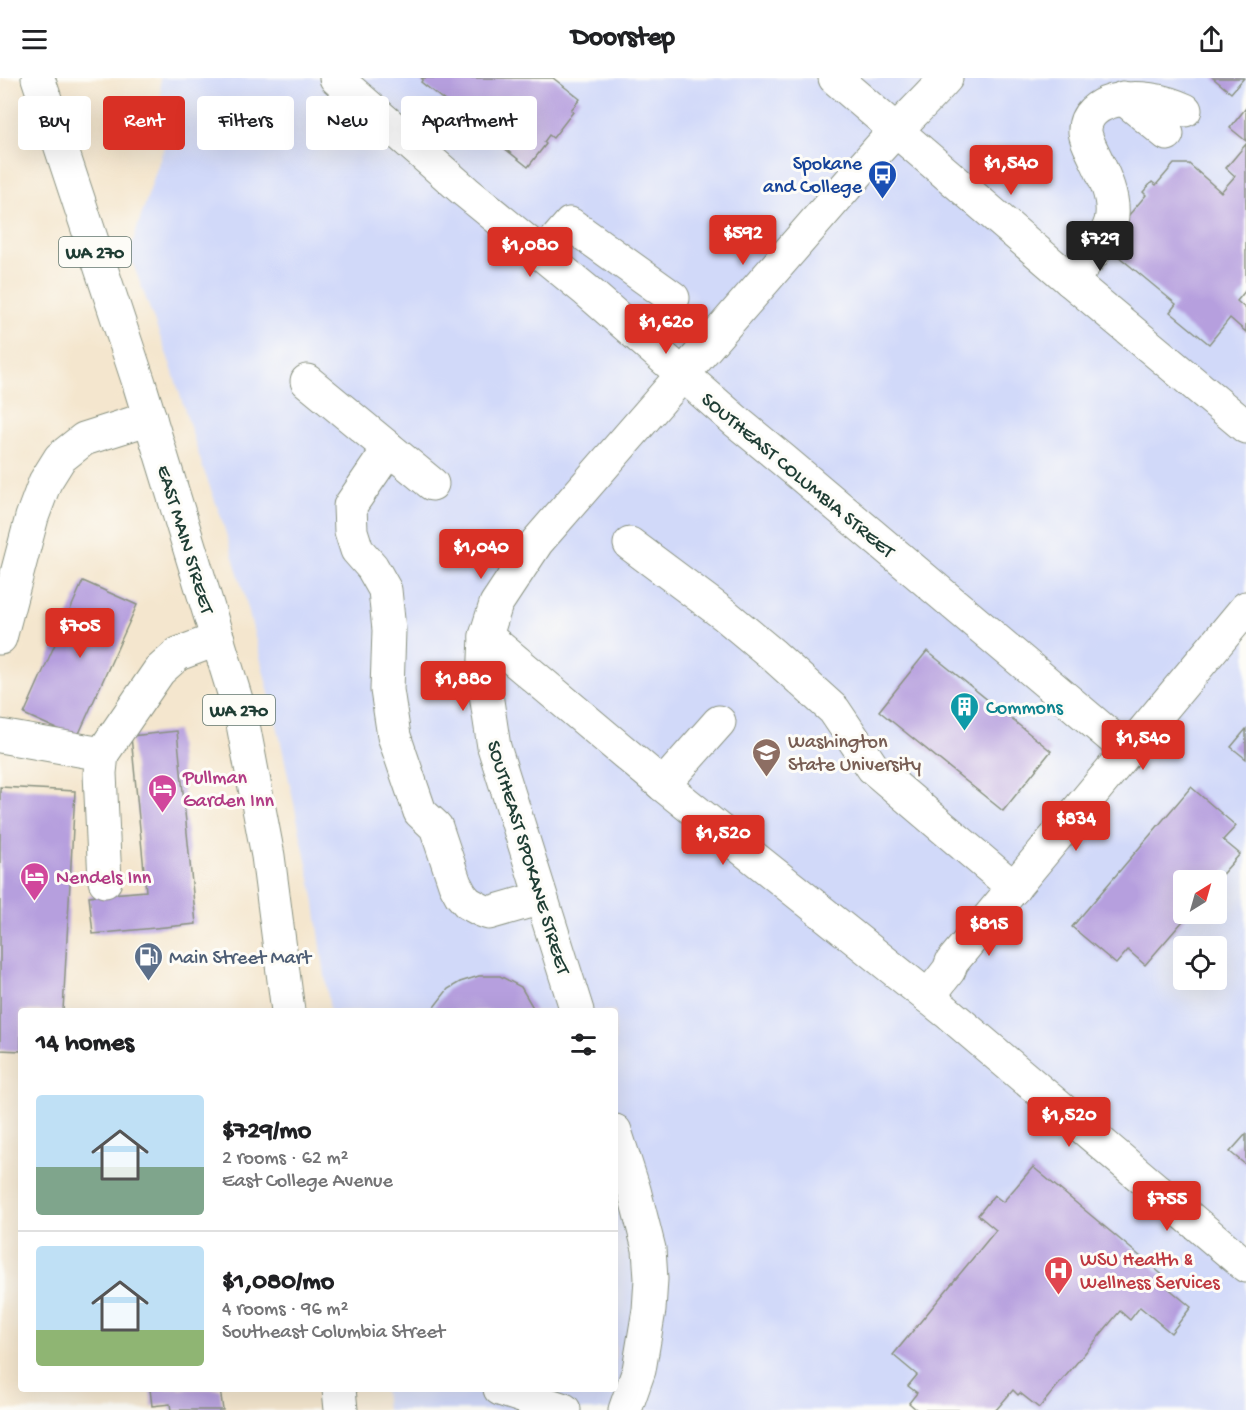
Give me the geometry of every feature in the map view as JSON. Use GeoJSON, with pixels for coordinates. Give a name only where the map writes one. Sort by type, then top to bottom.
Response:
{"type":"FeatureCollection","features":[{"type":"Feature","properties":{"kind":"street","name":"SOUTHEAST COLUMBIA STREET"},"geometry":{"type":"LineString","coordinates":[[336,78],[737,422],[1128,750]]}},
{"type":"Feature","properties":{"kind":"street"},"geometry":{"type":"LineString","coordinates":[[835,78],[1246,428]]}},
{"type":"Feature","properties":{"kind":"street","name":"SOUTHEAST SPOKANE STREET"},"geometry":{"type":"LineString","coordinates":[[576,1008],[494,747],[484,681],[486,636],[496,604],[537,542],[896,130],[946,78]]}},
{"type":"Feature","properties":{"kind":"street","name":"EAST MAIN STREET"},"geometry":{"type":"LineString","coordinates":[[39,82],[150,418],[242,719],[268,856],[288,1008]]}},
{"type":"Feature","properties":{"kind":"street"},"geometry":{"type":"LineString","coordinates":[[1071,280],[1101,241],[1112,218],[1112,201],[1085,134],[1085,124],[1089,116],[1105,103],[1123,98],[1158,101],[1176,122]]}},
{"type":"Feature","properties":{"kind":"street"},"geometry":{"type":"LineString","coordinates":[[543,255],[570,224],[673,298]]}},
{"type":"Feature","properties":{"kind":"street"},"geometry":{"type":"LineString","coordinates":[[307,381],[432,484]]}},
{"type":"Feature","properties":{"kind":"street"},"geometry":{"type":"LineString","coordinates":[[0,638],[32,517],[45,482],[60,458],[84,439],[150,418]]}},
{"type":"Feature","properties":{"kind":"street"},"geometry":{"type":"LineString","coordinates":[[389,449],[350,506],[351,531],[357,550],[372,567],[385,590],[389,630],[387,690],[394,736],[420,812],[436,827],[455,884],[468,903],[489,913],[541,898]]}},
{"type":"Feature","properties":{"kind":"street"},"geometry":{"type":"LineString","coordinates":[[630,544],[717,609],[773,655],[834,711],[873,768],[1014,888]]}},
{"type":"Feature","properties":{"kind":"street"},"geometry":{"type":"LineString","coordinates":[[928,997],[949,970],[952,962],[1246,608]]}},
{"type":"Feature","properties":{"kind":"street"},"geometry":{"type":"LineString","coordinates":[[486,636],[663,785],[928,997],[1246,1266]]}},
{"type":"Feature","properties":{"kind":"street"},"geometry":{"type":"LineString","coordinates":[[105,881],[100,773],[102,754],[159,671],[178,654],[218,639]]}},
{"type":"Feature","properties":{"kind":"street"},"geometry":{"type":"LineString","coordinates":[[663,785],[719,722]]}},
{"type":"Feature","properties":{"kind":"street"},"geometry":{"type":"LineString","coordinates":[[0,736],[102,754]]}},
{"type":"Feature","properties":{"kind":"street"},"geometry":{"type":"LineString","coordinates":[[618,1140],[649,1249],[651,1279],[649,1310],[639,1370],[625,1410]]}},
{"type":"Feature","properties":{"kind":"street"},"geometry":{"type":"LineString","coordinates":[[339,1392],[341,1410]]}},
{"type":"Feature","properties":{"kind":"street"},"geometry":{"type":"LineString","coordinates":[[509,1392],[566,1410]]}},
{"type":"Feature","properties":{"kind":"street"},"geometry":{"type":"LineString","coordinates":[[545,1392],[566,1410]]}},
{"type":"Feature","properties":{"kind":"shaded area","name":"Washington State University"},"geometry":{"type":"Polygon","coordinates":[[[160,78],[1246,78],[1246,1410],[386,1410],[384,1392],[618,1392],[618,1008],[330,1008],[314,897],[278,729],[245,597],[171,366],[129,253],[163,150],[185,150],[185,96],[161,96],[160,78]]]}},
{"type":"Feature","properties":{"kind":"building"},"geometry":{"type":"Polygon","coordinates":[[[421,78],[553,78],[580,99],[553,138],[549,135],[544,142],[546,144],[528,167],[507,150],[537,150],[537,96],[439,96],[421,82],[423,79],[421,78]]]}},
{"type":"Feature","properties":{"kind":"building"},"geometry":{"type":"Polygon","coordinates":[[[1213,78],[1244,78],[1231,93],[1213,78]]]}},
{"type":"Feature","properties":{"kind":"building"},"geometry":{"type":"Polygon","coordinates":[[[1246,108],[1246,141],[1230,128],[1246,108]]]}},
{"type":"Feature","properties":{"kind":"building"},"geometry":{"type":"Polygon","coordinates":[[[1246,144],[1246,290],[1237,301],[1246,309],[1246,332],[1230,318],[1209,344],[1170,312],[1176,304],[1112,251],[1111,236],[1146,195],[1143,192],[1152,182],[1156,185],[1174,164],[1189,164],[1221,192],[1235,176],[1226,168],[1246,144]]]}},
{"type":"Feature","properties":{"kind":"building"},"geometry":{"type":"Polygon","coordinates":[[[83,581],[137,605],[77,738],[24,714],[83,581]]]}},
{"type":"Feature","properties":{"kind":"building","name":"Commons"},"geometry":{"type":"Polygon","coordinates":[[[927,651],[1051,751],[1003,811],[879,711],[927,651]]]}},
{"type":"Feature","properties":{"kind":"building"},"geometry":{"type":"Polygon","coordinates":[[[1246,729],[1246,759],[1231,747],[1246,729]]]}},
{"type":"Feature","properties":{"kind":"building","name":"Pullman Garden Inn"},"geometry":{"type":"Polygon","coordinates":[[[177,731],[196,924],[93,934],[89,896],[146,891],[131,736],[177,731]]]}},
{"type":"Feature","properties":{"kind":"building","name":"Nendels Inn"},"geometry":{"type":"Polygon","coordinates":[[[0,787],[75,791],[63,1008],[18,1008],[18,1051],[0,1050],[0,787]]]}},
{"type":"Feature","properties":{"kind":"building"},"geometry":{"type":"Polygon","coordinates":[[[1191,787],[1236,826],[1223,840],[1240,854],[1226,870],[1173,870],[1173,924],[1180,924],[1145,965],[1128,950],[1116,964],[1072,927],[1191,787]]]}},
{"type":"Feature","properties":{"kind":"building"},"geometry":{"type":"Polygon","coordinates":[[[479,976],[500,976],[521,987],[533,1008],[433,1008],[448,989],[460,982],[479,976]]]}},
{"type":"Feature","properties":{"kind":"building"},"geometry":{"type":"Polygon","coordinates":[[[1246,1134],[1246,1165],[1230,1152],[1246,1134]]]}},
{"type":"Feature","properties":{"kind":"building","name":"WSU Health & Wellness Services"},"geometry":{"type":"Polygon","coordinates":[[[1033,1167],[1165,1277],[1161,1282],[1191,1307],[1171,1333],[1140,1307],[1130,1320],[1120,1311],[1039,1408],[1013,1390],[996,1410],[917,1410],[909,1403],[917,1393],[908,1386],[917,1375],[893,1355],[996,1230],[978,1215],[994,1195],[1003,1202],[1033,1167]]]}},
{"type":"Feature","properties":{"kind":"building"},"geometry":{"type":"Polygon","coordinates":[[[150,1392],[220,1392],[223,1410],[171,1410],[170,1404],[152,1406],[150,1392]]]}},
{"type":"Feature","properties":{"kind":"place","name":"Spokane and College"},"geometry":{"type":"Point","coordinates":[883,200]}},
{"type":"Feature","properties":{"kind":"place","name":"Commons"},"geometry":{"type":"Point","coordinates":[965,732]}},
{"type":"Feature","properties":{"kind":"place","name":"Washington State University"},"geometry":{"type":"Point","coordinates":[767,778]}},
{"type":"Feature","properties":{"kind":"place","name":"Pullman Garden Inn"},"geometry":{"type":"Point","coordinates":[162,814]}},
{"type":"Feature","properties":{"kind":"place","name":"Nendels Inn"},"geometry":{"type":"Point","coordinates":[35,902]}},
{"type":"Feature","properties":{"kind":"place","name":"Main Street Mart"},"geometry":{"type":"Point","coordinates":[148,982]}},
{"type":"Feature","properties":{"kind":"place","name":"WSU Health & Wellness Services"},"geometry":{"type":"Point","coordinates":[1059,1296]}}]}
